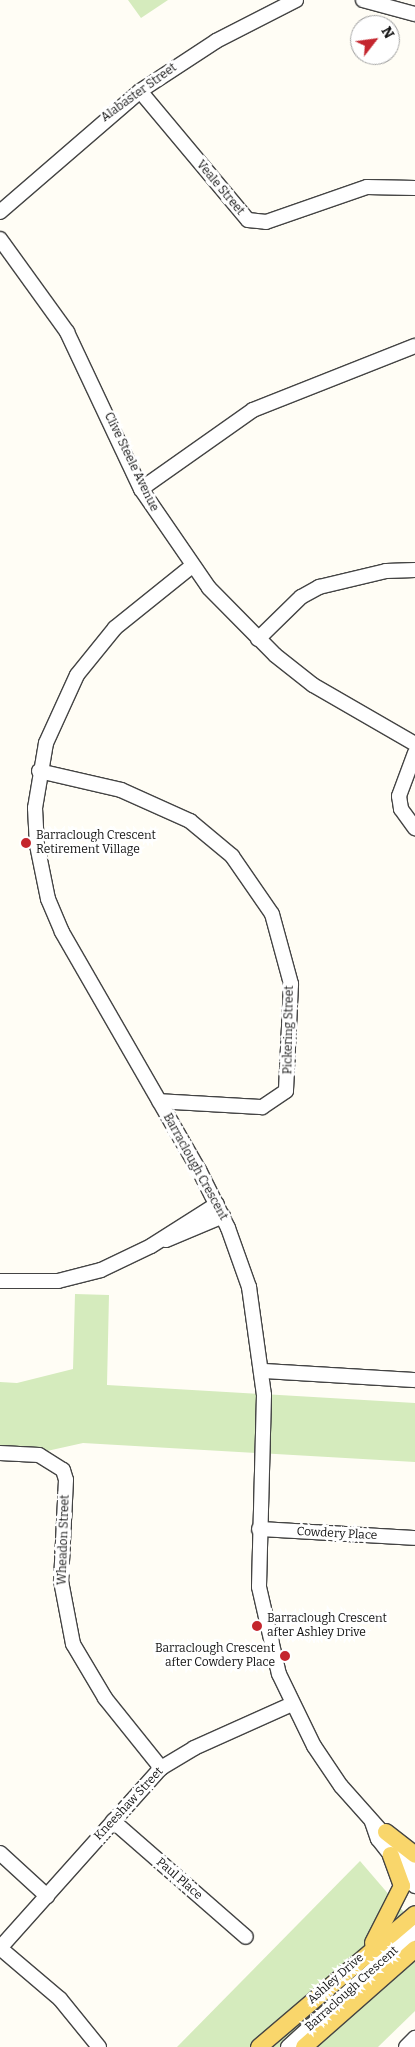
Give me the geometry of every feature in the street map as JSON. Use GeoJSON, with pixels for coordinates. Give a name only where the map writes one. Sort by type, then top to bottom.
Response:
{"type":"FeatureCollection","features":[{"type":"Feature","properties":{"kind":"main road"},"geometry":{"type":"LineString","coordinates":[[386,1832],[415,1855]]}},
{"type":"Feature","properties":{"kind":"main road"},"geometry":{"type":"LineString","coordinates":[[370,1950],[402,1886],[391,1855]]}},
{"type":"Feature","properties":{"kind":"main road","name":"Ashley Drive"},"geometry":{"type":"LineString","coordinates":[[259,2047],[370,1950],[415,1914]]}},
{"type":"Feature","properties":{"kind":"main road"},"geometry":{"type":"LineString","coordinates":[[304,2047],[415,1949]]}},
{"type":"Feature","properties":{"kind":"street","name":"Alabaster Street"},"geometry":{"type":"LineString","coordinates":[[0,212],[140,91],[216,41],[296,0]]}},
{"type":"Feature","properties":{"kind":"street"},"geometry":{"type":"LineString","coordinates":[[363,0],[415,14]]}},
{"type":"Feature","properties":{"kind":"street","name":"Veale Street"},"geometry":{"type":"LineString","coordinates":[[140,91],[248,220],[266,222],[367,187],[415,188]]}},
{"type":"Feature","properties":{"kind":"street","name":"Clive Steele Avenue"},"geometry":{"type":"LineString","coordinates":[[0,239],[67,332],[141,489],[192,566],[258,639],[321,691],[415,744]]}},
{"type":"Feature","properties":{"kind":"street"},"geometry":{"type":"LineString","coordinates":[[141,489],[253,410],[415,346]]}},
{"type":"Feature","properties":{"kind":"street","name":"Barraclough Crescent"},"geometry":{"type":"LineString","coordinates":[[192,566],[115,628],[85,662],[56,715],[39,771],[36,834],[48,899],[62,932],[160,1101],[220,1210],[249,1287],[263,1371],[259,1587],[266,1624],[292,1704],[314,1746],[372,1822],[391,1855],[415,1886]]}},
{"type":"Feature","properties":{"kind":"street"},"geometry":{"type":"LineString","coordinates":[[258,639],[290,606],[319,587],[386,571],[415,570]]}},
{"type":"Feature","properties":{"kind":"street"},"geometry":{"type":"LineString","coordinates":[[415,753],[399,796],[401,809],[415,828]]}},
{"type":"Feature","properties":{"kind":"street","name":"Pickering Street"},"geometry":{"type":"LineString","coordinates":[[39,771],[121,790],[190,821],[232,856],[272,914],[291,984],[286,1091],[262,1107],[160,1101]]}},
{"type":"Feature","properties":{"kind":"street"},"geometry":{"type":"LineString","coordinates":[[0,1282],[58,1281],[87,1274],[151,1246],[220,1210]]}},
{"type":"Feature","properties":{"kind":"street"},"geometry":{"type":"LineString","coordinates":[[263,1371],[415,1380]]}},
{"type":"Feature","properties":{"kind":"street","name":"Wheadon Street"},"geometry":{"type":"LineString","coordinates":[[0,1453],[39,1455],[62,1470],[66,1480],[61,1581],[73,1644],[105,1698],[161,1768]]}},
{"type":"Feature","properties":{"kind":"street","name":"Cowdery Place"},"geometry":{"type":"LineString","coordinates":[[259,1529],[415,1538]]}},
{"type":"Feature","properties":{"kind":"street","name":"Kneeshaw Street"},"geometry":{"type":"LineString","coordinates":[[0,1948],[161,1768],[194,1748],[292,1704]]}},
{"type":"Feature","properties":{"kind":"street","name":"Paul Place"},"geometry":{"type":"LineString","coordinates":[[113,1821],[246,1937]]}},
{"type":"Feature","properties":{"kind":"street","name":"Barraclough Crescent"},"geometry":{"type":"LineString","coordinates":[[372,1822],[386,1832],[415,1869]]}},
{"type":"Feature","properties":{"kind":"street"},"geometry":{"type":"LineString","coordinates":[[0,1853],[47,1896]]}},
{"type":"Feature","properties":{"kind":"street","name":"Barraclough Crescent"},"geometry":{"type":"LineString","coordinates":[[288,2047],[415,1931]]}},
{"type":"Feature","properties":{"kind":"street"},"geometry":{"type":"LineString","coordinates":[[0,1948],[60,1999],[99,2047]]}},
{"type":"Feature","properties":{"kind":"street"},"geometry":{"type":"LineString","coordinates":[[406,2047],[415,2038]]}},
{"type":"Feature","properties":{"kind":"green space"},"geometry":{"type":"Polygon","coordinates":[[[128,0],[168,0],[141,18],[128,0]]]}},
{"type":"Feature","properties":{"kind":"green space"},"geometry":{"type":"Polygon","coordinates":[[[75,1294],[109,1295],[107,1385],[415,1403],[415,1462],[83,1443],[47,1451],[0,1450],[0,1382],[17,1383],[73,1369],[75,1294]]]}},
{"type":"Feature","properties":{"kind":"green space"},"geometry":{"type":"Polygon","coordinates":[[[360,1861],[415,1925],[415,2011],[378,2047],[177,2047],[360,1861]]]}},
{"type":"Feature","properties":{"kind":"place","name":"Barraclough Crescent Retirement Village"},"geometry":{"type":"Point","coordinates":[26,843]}},
{"type":"Feature","properties":{"kind":"place","name":"Barraclough Crescent after Ashley Drive"},"geometry":{"type":"Point","coordinates":[257,1626]}},
{"type":"Feature","properties":{"kind":"place","name":"Barraclough Crescent after Cowdery Place"},"geometry":{"type":"Point","coordinates":[285,1656]}}]}
